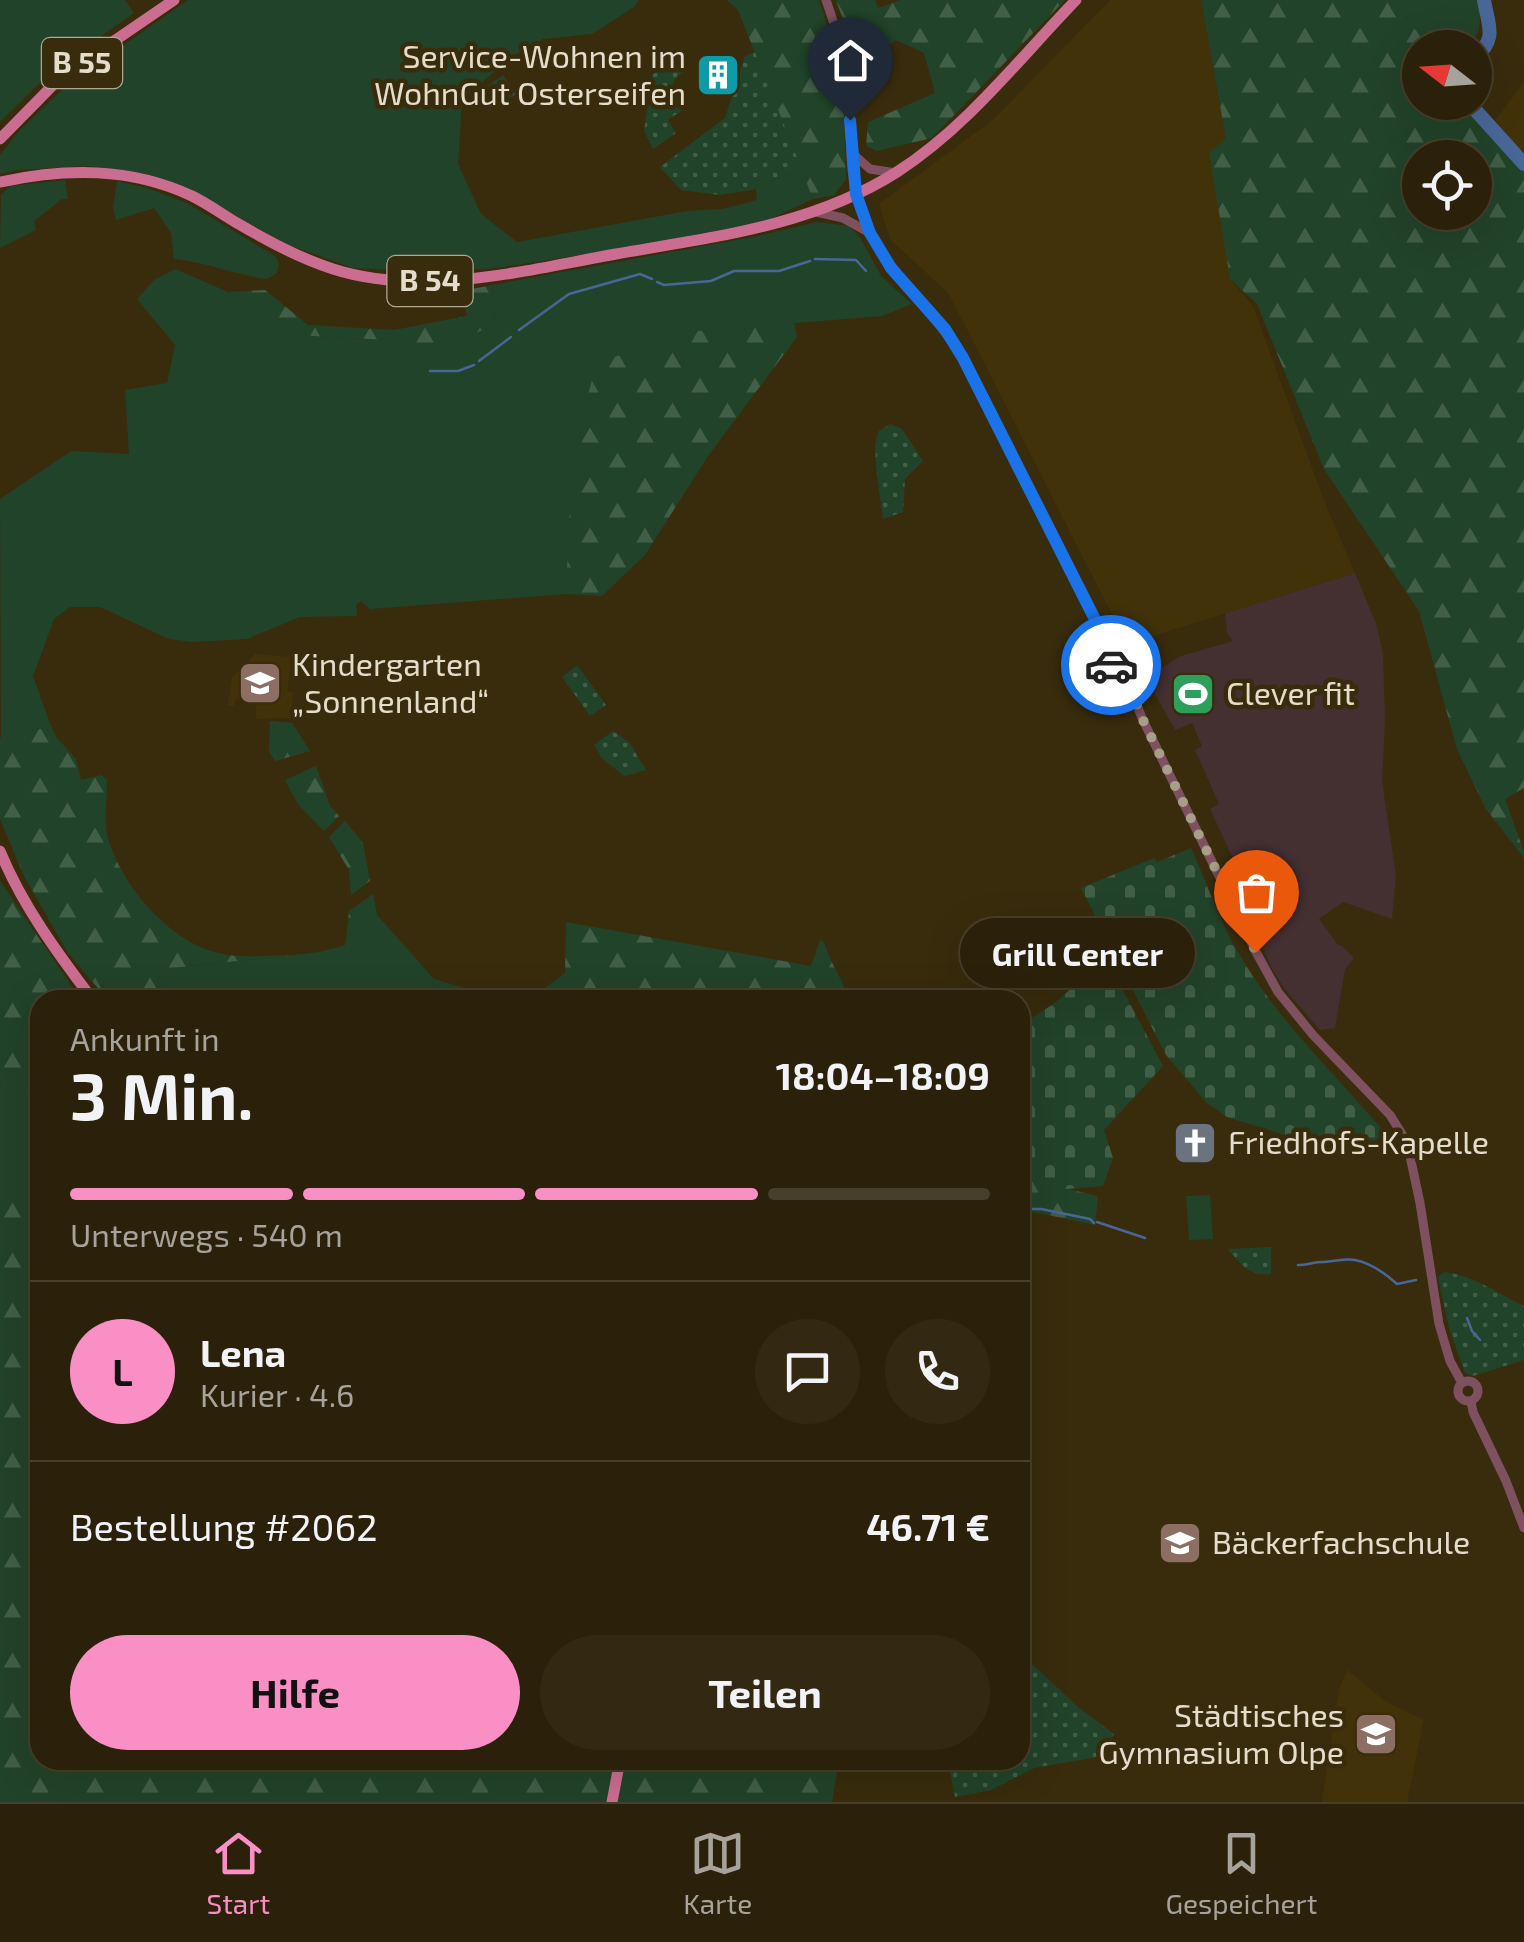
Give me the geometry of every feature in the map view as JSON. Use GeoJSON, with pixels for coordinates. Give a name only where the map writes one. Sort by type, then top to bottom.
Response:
{"type":"FeatureCollection","features":[{"type":"Feature","properties":{"kind":"main road","name":"B 55"},"geometry":{"type":"LineString","coordinates":[[0,138],[60,78],[174,0]]}},
{"type":"Feature","properties":{"kind":"main road","name":"B 54"},"geometry":{"type":"LineString","coordinates":[[0,182],[71,171],[148,180],[194,197],[314,262],[352,275],[399,282],[464,279],[542,267],[760,228],[816,212],[856,194],[896,173],[954,129],[1076,0]]}},
{"type":"Feature","properties":{"kind":"main road"},"geometry":{"type":"LineString","coordinates":[[0,852],[34,916],[85,990]]}},
{"type":"Feature","properties":{"kind":"main road"},"geometry":{"type":"LineString","coordinates":[[612,1802],[618,1770]]}},
{"type":"Feature","properties":{"kind":"street"},"geometry":{"type":"LineString","coordinates":[[826,0],[848,86],[856,194],[870,233],[891,268],[945,329],[963,358],[1115,659]]}},
{"type":"Feature","properties":{"kind":"street"},"geometry":{"type":"LineString","coordinates":[[851,152],[870,169],[896,173]]}},
{"type":"Feature","properties":{"kind":"street"},"geometry":{"type":"LineString","coordinates":[[816,212],[844,218],[870,233]]}},
{"type":"Feature","properties":{"kind":"street"},"geometry":{"type":"LineString","coordinates":[[1124,656],[1138,662],[1139,676],[1130,685],[1113,680],[1110,671],[1115,659],[1124,656]]}},
{"type":"Feature","properties":{"kind":"street"},"geometry":{"type":"LineString","coordinates":[[1130,685],[1142,718],[1278,992],[1390,1114],[1407,1142],[1439,1324],[1450,1361],[1462,1383]]}},
{"type":"Feature","properties":{"kind":"street"},"geometry":{"type":"LineString","coordinates":[[1470,1381],[1478,1387],[1476,1398],[1470,1402],[1458,1395],[1462,1383],[1470,1381]]}},
{"type":"Feature","properties":{"kind":"street"},"geometry":{"type":"LineString","coordinates":[[1470,1402],[1524,1528]]}},
{"type":"Feature","properties":{"kind":"shaded area"},"geometry":{"type":"Polygon","coordinates":[[[1110,0],[1201,0],[1226,139],[1230,279],[1253,306],[1323,498],[1355,573],[1140,640],[1123,636],[949,294],[890,239],[879,204],[994,119],[1110,0]]]}},
{"type":"Feature","properties":{"kind":"shaded area"},"geometry":{"type":"Polygon","coordinates":[[[1524,82],[1524,157],[1494,122],[1524,82]]]}},
{"type":"Feature","properties":{"kind":"shaded area"},"geometry":{"type":"Polygon","coordinates":[[[1355,573],[1377,626],[1383,655],[1382,782],[1396,875],[1392,919],[1343,902],[1319,919],[1338,945],[1354,958],[1345,969],[1335,1028],[1320,1030],[1272,969],[1246,906],[1252,899],[1210,809],[1219,804],[1195,750],[1202,746],[1192,723],[1175,730],[1150,685],[1153,673],[1181,656],[1233,641],[1227,633],[1225,613],[1355,573]]]}},
{"type":"Feature","properties":{"kind":"shaded area","name":"Kindergarten „Sonnenland“"},"geometry":{"type":"Polygon","coordinates":[[[255,654],[290,657],[287,691],[293,693],[291,718],[256,719],[256,704],[246,700],[236,699],[234,706],[228,705],[232,678],[255,654]]]}},
{"type":"Feature","properties":{"kind":"shaded area","name":"Städtisches Gymnasium Olpe"},"geometry":{"type":"Polygon","coordinates":[[[1347,1670],[1385,1701],[1424,1720],[1407,1802],[1322,1802],[1339,1689],[1347,1670]]]}},
{"type":"Feature","properties":{"kind":"green space"},"geometry":{"type":"Polygon","coordinates":[[[0,0],[125,0],[134,13],[51,72],[0,122],[0,0]]]}},
{"type":"Feature","properties":{"kind":"green space"},"geometry":{"type":"Polygon","coordinates":[[[188,0],[639,0],[592,34],[543,39],[508,59],[462,101],[458,164],[481,214],[517,242],[687,211],[722,209],[757,200],[756,189],[764,183],[802,170],[813,199],[766,221],[626,248],[497,268],[430,272],[353,268],[286,244],[196,193],[135,172],[86,166],[0,174],[0,155],[67,85],[188,0]]]}},
{"type":"Feature","properties":{"kind":"green space"},"geometry":{"type":"Polygon","coordinates":[[[727,0],[819,0],[837,56],[825,76],[843,89],[846,179],[834,195],[813,199],[738,10],[727,0]]]}},
{"type":"Feature","properties":{"kind":"green space"},"geometry":{"type":"Polygon","coordinates":[[[836,0],[875,0],[878,8],[901,0],[1065,0],[932,138],[877,151],[866,146],[868,122],[935,93],[924,53],[896,40],[860,68],[836,0]]]}},
{"type":"Feature","properties":{"kind":"green space"},"geometry":{"type":"Polygon","coordinates":[[[1201,0],[1394,0],[1416,30],[1402,30],[1402,120],[1492,119],[1524,157],[1524,788],[1505,799],[1524,858],[1486,809],[1457,749],[1419,611],[1324,469],[1257,304],[1230,279],[1209,152],[1226,139],[1201,0]]]}},
{"type":"Feature","properties":{"kind":"green space"},"geometry":{"type":"Polygon","coordinates":[[[1394,0],[1477,0],[1478,30],[1416,30],[1394,0]]]}},
{"type":"Feature","properties":{"kind":"green space"},"geometry":{"type":"Polygon","coordinates":[[[755,52],[802,170],[756,189],[720,195],[681,190],[660,167],[725,118],[745,56],[755,52]]]}},
{"type":"Feature","properties":{"kind":"green space"},"geometry":{"type":"Polygon","coordinates":[[[672,61],[676,67],[686,64],[685,72],[673,84],[684,109],[668,120],[676,133],[653,149],[644,131],[652,75],[672,61]]]}},
{"type":"Feature","properties":{"kind":"green space"},"geometry":{"type":"Polygon","coordinates":[[[503,75],[516,94],[493,104],[491,110],[476,106],[480,91],[503,75]]]}},
{"type":"Feature","properties":{"kind":"green space"},"geometry":{"type":"Polygon","coordinates":[[[65,180],[68,199],[62,199],[34,221],[36,230],[0,248],[1,195],[10,186],[65,180]]]}},
{"type":"Feature","properties":{"kind":"green space"},"geometry":{"type":"Polygon","coordinates":[[[117,181],[187,203],[275,256],[279,263],[277,273],[267,279],[174,259],[171,233],[154,208],[116,220],[113,207],[117,181]]]}},
{"type":"Feature","properties":{"kind":"green space"},"geometry":{"type":"Polygon","coordinates":[[[816,222],[849,226],[861,239],[881,276],[912,304],[882,316],[698,331],[569,567],[566,594],[370,609],[361,601],[356,605],[357,616],[300,617],[247,639],[192,642],[169,639],[100,607],[70,607],[54,619],[33,676],[51,726],[1,739],[0,499],[71,451],[129,454],[125,390],[167,383],[175,345],[137,299],[154,280],[175,269],[312,336],[388,340],[495,324],[492,285],[816,222]]]}},
{"type":"Feature","properties":{"kind":"green space"},"geometry":{"type":"Polygon","coordinates":[[[492,285],[495,324],[447,347],[398,347],[388,340],[312,336],[228,292],[265,290],[308,325],[394,330],[467,316],[462,291],[492,285]]]}},
{"type":"Feature","properties":{"kind":"green space"},"geometry":{"type":"Polygon","coordinates":[[[794,322],[797,337],[708,456],[645,555],[602,596],[566,594],[572,454],[597,362],[698,331],[794,322]]]}},
{"type":"Feature","properties":{"kind":"green space"},"geometry":{"type":"Polygon","coordinates":[[[890,424],[902,429],[923,461],[905,479],[903,512],[883,519],[875,444],[879,431],[890,424]]]}},
{"type":"Feature","properties":{"kind":"green space"},"geometry":{"type":"Polygon","coordinates":[[[577,665],[606,705],[590,716],[562,677],[577,665]]]}},
{"type":"Feature","properties":{"kind":"green space"},"geometry":{"type":"Polygon","coordinates":[[[270,721],[292,723],[310,751],[275,761],[269,751],[270,721]]]}},
{"type":"Feature","properties":{"kind":"green space"},"geometry":{"type":"Polygon","coordinates":[[[51,726],[76,759],[81,780],[102,775],[107,780],[107,835],[117,861],[140,898],[172,930],[209,950],[237,956],[292,955],[164,969],[156,981],[195,990],[99,990],[68,953],[24,876],[0,819],[0,736],[1,739],[51,726]]]}},
{"type":"Feature","properties":{"kind":"green space"},"geometry":{"type":"Polygon","coordinates":[[[613,731],[629,742],[646,770],[624,776],[602,758],[594,745],[613,731]]]}},
{"type":"Feature","properties":{"kind":"green space"},"geometry":{"type":"Polygon","coordinates":[[[316,766],[330,806],[339,816],[324,831],[298,804],[285,780],[316,766]]]}},
{"type":"Feature","properties":{"kind":"green space"},"geometry":{"type":"Polygon","coordinates":[[[345,821],[363,843],[370,881],[351,895],[349,870],[329,837],[345,821]]]}},
{"type":"Feature","properties":{"kind":"green space"},"geometry":{"type":"Polygon","coordinates":[[[1191,848],[1225,928],[1255,979],[1387,1135],[1345,1154],[1227,1117],[1206,1102],[1166,1055],[1081,888],[1154,858],[1157,862],[1191,848]]]}},
{"type":"Feature","properties":{"kind":"green space"},"geometry":{"type":"Polygon","coordinates":[[[0,881],[74,990],[30,990],[30,1097],[0,1087],[0,881]]]}},
{"type":"Feature","properties":{"kind":"green space"},"geometry":{"type":"Polygon","coordinates":[[[373,894],[377,915],[346,939],[349,911],[373,894]]]}},
{"type":"Feature","properties":{"kind":"green space"},"geometry":{"type":"Polygon","coordinates":[[[377,915],[434,979],[432,990],[188,990],[156,981],[164,969],[320,952],[345,945],[346,939],[377,915]]]}},
{"type":"Feature","properties":{"kind":"green space"},"geometry":{"type":"Polygon","coordinates":[[[566,922],[811,966],[820,940],[845,990],[510,990],[545,988],[565,973],[566,922]]]}},
{"type":"Feature","properties":{"kind":"green space"},"geometry":{"type":"Polygon","coordinates":[[[1111,968],[1163,1066],[1104,1130],[1113,1158],[1103,1186],[1067,1189],[1030,1180],[1030,1019],[1079,982],[1111,968]]]}},
{"type":"Feature","properties":{"kind":"green space"},"geometry":{"type":"Polygon","coordinates":[[[434,979],[470,990],[432,990],[434,979]]]}},
{"type":"Feature","properties":{"kind":"green space"},"geometry":{"type":"Polygon","coordinates":[[[0,1087],[30,1097],[30,1199],[0,1206],[0,1087]]]}},
{"type":"Feature","properties":{"kind":"green space"},"geometry":{"type":"Polygon","coordinates":[[[1030,1180],[1098,1196],[1095,1225],[1030,1211],[1030,1180]]]}},
{"type":"Feature","properties":{"kind":"green space"},"geometry":{"type":"Polygon","coordinates":[[[1210,1195],[1213,1239],[1189,1240],[1186,1196],[1210,1195]]]}},
{"type":"Feature","properties":{"kind":"green space"},"geometry":{"type":"Polygon","coordinates":[[[30,1198],[30,1770],[837,1770],[832,1802],[0,1802],[0,1206],[30,1198]]]}},
{"type":"Feature","properties":{"kind":"green space"},"geometry":{"type":"Polygon","coordinates":[[[1271,1247],[1271,1274],[1246,1268],[1228,1249],[1271,1247]]]}},
{"type":"Feature","properties":{"kind":"green space"},"geometry":{"type":"Polygon","coordinates":[[[1444,1272],[1476,1281],[1524,1306],[1524,1360],[1473,1376],[1465,1373],[1449,1328],[1438,1277],[1444,1272]]]}},
{"type":"Feature","properties":{"kind":"green space"},"geometry":{"type":"Polygon","coordinates":[[[1030,1662],[1114,1734],[1103,1756],[1034,1768],[991,1790],[955,1797],[950,1770],[1030,1770],[1030,1662]]]}},
{"type":"Feature","properties":{"kind":"waterway"},"geometry":{"type":"LineString","coordinates":[[1484,0],[1489,30]]}},
{"type":"Feature","properties":{"kind":"waterway"},"geometry":{"type":"LineString","coordinates":[[1484,120],[1524,164]]}},
{"type":"Feature","properties":{"kind":"waterway"},"geometry":{"type":"LineString","coordinates":[[815,259],[856,260],[866,271]]}},
{"type":"Feature","properties":{"kind":"waterway"},"geometry":{"type":"LineString","coordinates":[[657,282],[664,285],[711,281],[734,271],[779,271],[810,261]]}},
{"type":"Feature","properties":{"kind":"waterway"},"geometry":{"type":"LineString","coordinates":[[519,330],[569,294],[640,274],[652,279]]}},
{"type":"Feature","properties":{"kind":"waterway"},"geometry":{"type":"LineString","coordinates":[[479,361],[511,337]]}},
{"type":"Feature","properties":{"kind":"waterway"},"geometry":{"type":"LineString","coordinates":[[430,371],[458,371],[474,365]]}},
{"type":"Feature","properties":{"kind":"waterway"},"geometry":{"type":"LineString","coordinates":[[1030,1209],[1090,1219],[1094,1223]]}},
{"type":"Feature","properties":{"kind":"waterway"},"geometry":{"type":"LineString","coordinates":[[1097,1222],[1145,1238]]}},
{"type":"Feature","properties":{"kind":"waterway"},"geometry":{"type":"LineString","coordinates":[[1298,1265],[1355,1260],[1378,1269],[1397,1284],[1416,1280]]}},
{"type":"Feature","properties":{"kind":"waterway"},"geometry":{"type":"LineString","coordinates":[[1467,1318],[1480,1340]]}},
{"type":"Feature","properties":{"kind":"way so far"},"geometry":{"type":"LineString","coordinates":[[1111,665],[1113,680],[1130,685],[1142,718],[1256,952]]}},
{"type":"Feature","properties":{"kind":"place","name":"Service-Wohnen im WohnGut Osterseifen"},"geometry":{"type":"Point","coordinates":[718,75]}},
{"type":"Feature","properties":{"kind":"place","name":"Kindergarten „Sonnenland“"},"geometry":{"type":"Point","coordinates":[260,683]}},
{"type":"Feature","properties":{"kind":"place","name":"Clever fit"},"geometry":{"type":"Point","coordinates":[1193,694]}},
{"type":"Feature","properties":{"kind":"place","name":"Grill Center"},"geometry":{"type":"Point","coordinates":[1256,952]}},
{"type":"Feature","properties":{"kind":"place","name":"Friedhofs-Kapelle"},"geometry":{"type":"Point","coordinates":[1195,1143]}},
{"type":"Feature","properties":{"kind":"place","name":"Bäckerfachschule"},"geometry":{"type":"Point","coordinates":[1180,1543]}},
{"type":"Feature","properties":{"kind":"place","name":"Städtisches Gymnasium Olpe"},"geometry":{"type":"Point","coordinates":[1376,1734]}},
{"type":"Feature","properties":{"kind":"route"},"geometry":{"type":"LineString","coordinates":[[850,120],[856,194],[870,233],[891,268],[945,329],[963,358],[1115,659],[1111,665]]}}]}
